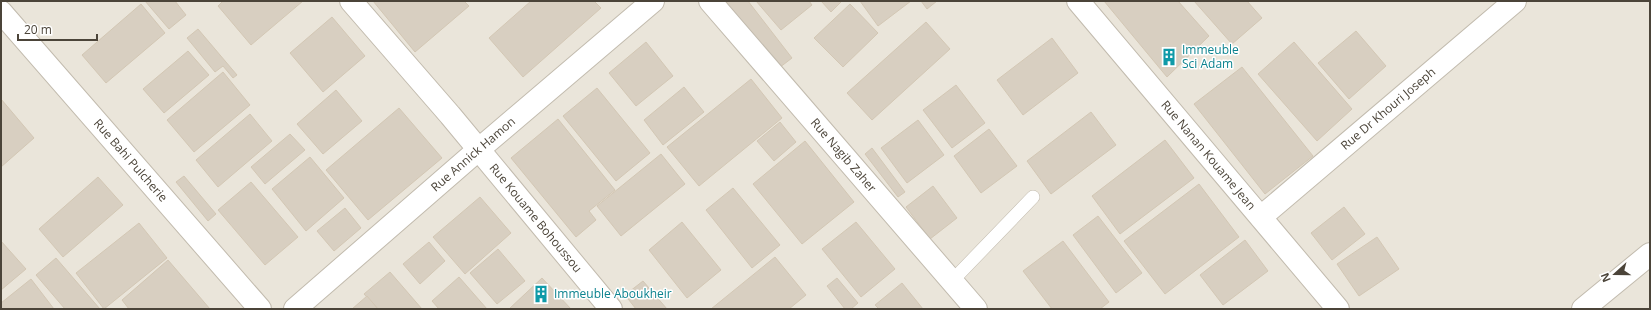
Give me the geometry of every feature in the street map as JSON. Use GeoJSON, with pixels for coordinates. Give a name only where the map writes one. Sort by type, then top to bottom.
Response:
{"type":"FeatureCollection","features":[{"type":"Feature","properties":{"kind":"street","name":"Rue Kouame Bohoussou"},"geometry":{"type":"LineString","coordinates":[[351,1],[445,109],[611,309]]}},
{"type":"Feature","properties":{"kind":"street","name":"Rue Annick Hamon"},"geometry":{"type":"LineString","coordinates":[[295,309],[653,1]]}},
{"type":"Feature","properties":{"kind":"street","name":"Rue Nagib Zaher"},"geometry":{"type":"LineString","coordinates":[[710,1],[976,309]]}},
{"type":"Feature","properties":{"kind":"street","name":"Rue Dr Khouri Joseph"},"geometry":{"type":"LineString","coordinates":[[1261,217],[1515,1]]}},
{"type":"Feature","properties":{"kind":"street","name":"Rue Nanan Kouame Jean"},"geometry":{"type":"LineString","coordinates":[[1081,2],[1338,309]]}},
{"type":"Feature","properties":{"kind":"street","name":"Rue Bahi Pulcherie"},"geometry":{"type":"LineString","coordinates":[[1,12],[260,309]]}},
{"type":"Feature","properties":{"kind":"street"},"geometry":{"type":"LineString","coordinates":[[1583,309],[1650,254]]}},
{"type":"Feature","properties":{"kind":"lane"},"geometry":{"type":"LineString","coordinates":[[952,281],[1033,197]]}},
{"type":"Feature","properties":{"kind":"shaded area"},"geometry":{"type":"Polygon","coordinates":[[[1,1],[1650,1],[1650,309],[1,309],[1,1]]]}},
{"type":"Feature","properties":{"kind":"building"},"geometry":{"type":"Polygon","coordinates":[[[145,1],[175,1],[186,15],[169,29],[145,1]]]}},
{"type":"Feature","properties":{"kind":"building"},"geometry":{"type":"Polygon","coordinates":[[[223,1],[303,1],[251,45],[218,6],[223,1]]]}},
{"type":"Feature","properties":{"kind":"building"},"geometry":{"type":"Polygon","coordinates":[[[373,1],[464,1],[469,6],[415,52],[373,1]]]}},
{"type":"Feature","properties":{"kind":"building"},"geometry":{"type":"Polygon","coordinates":[[[531,1],[594,1],[601,8],[523,77],[489,38],[531,1]]]}},
{"type":"Feature","properties":{"kind":"building"},"geometry":{"type":"Polygon","coordinates":[[[729,1],[748,1],[792,58],[775,71],[723,5],[729,1]]]}},
{"type":"Feature","properties":{"kind":"building"},"geometry":{"type":"Polygon","coordinates":[[[756,1],[809,1],[812,5],[781,30],[756,1]]]}},
{"type":"Feature","properties":{"kind":"building"},"geometry":{"type":"Polygon","coordinates":[[[821,1],[842,1],[831,12],[821,1]]]}},
{"type":"Feature","properties":{"kind":"building"},"geometry":{"type":"Polygon","coordinates":[[[860,1],[911,1],[878,26],[860,1]]]}},
{"type":"Feature","properties":{"kind":"building"},"geometry":{"type":"Polygon","coordinates":[[[921,1],[937,1],[927,9],[921,1]]]}},
{"type":"Feature","properties":{"kind":"building","name":"Immeuble Sci Adam"},"geometry":{"type":"Polygon","coordinates":[[[1104,1],[1178,1],[1209,36],[1167,77],[1104,1]]]}},
{"type":"Feature","properties":{"kind":"building"},"geometry":{"type":"Polygon","coordinates":[[[1194,1],[1247,1],[1262,18],[1232,44],[1194,1]]]}},
{"type":"Feature","properties":{"kind":"building"},"geometry":{"type":"Polygon","coordinates":[[[141,4],[165,33],[106,83],[82,55],[141,4]]]}},
{"type":"Feature","properties":{"kind":"building"},"geometry":{"type":"Polygon","coordinates":[[[850,4],[878,33],[843,67],[814,38],[850,4]]]}},
{"type":"Feature","properties":{"kind":"building"},"geometry":{"type":"Polygon","coordinates":[[[332,17],[365,56],[323,92],[290,53],[332,17]]]}},
{"type":"Feature","properties":{"kind":"building"},"geometry":{"type":"Polygon","coordinates":[[[926,22],[950,49],[872,120],[847,93],[926,22]]]}},
{"type":"Feature","properties":{"kind":"building"},"geometry":{"type":"Polygon","coordinates":[[[198,29],[237,75],[233,78],[223,66],[215,72],[187,38],[198,29]]]}},
{"type":"Feature","properties":{"kind":"building"},"geometry":{"type":"Polygon","coordinates":[[[1356,31],[1386,66],[1349,99],[1318,63],[1356,31]]]}},
{"type":"Feature","properties":{"kind":"building"},"geometry":{"type":"Polygon","coordinates":[[[1052,38],[1078,73],[1023,115],[997,80],[1052,38]]]}},
{"type":"Feature","properties":{"kind":"building"},"geometry":{"type":"Polygon","coordinates":[[[646,42],[673,76],[636,106],[609,73],[646,42]]]}},
{"type":"Feature","properties":{"kind":"building"},"geometry":{"type":"Polygon","coordinates":[[[1294,42],[1352,109],[1317,141],[1258,74],[1294,42]]]}},
{"type":"Feature","properties":{"kind":"building"},"geometry":{"type":"Polygon","coordinates":[[[188,51],[209,75],[164,113],[143,89],[188,51]]]}},
{"type":"Feature","properties":{"kind":"building"},"geometry":{"type":"Polygon","coordinates":[[[1242,67],[1313,156],[1265,194],[1194,104],[1242,67]]]}},
{"type":"Feature","properties":{"kind":"building"},"geometry":{"type":"Polygon","coordinates":[[[223,72],[250,105],[194,152],[167,120],[223,72]]]}},
{"type":"Feature","properties":{"kind":"building"},"geometry":{"type":"Polygon","coordinates":[[[751,79],[782,118],[699,186],[667,147],[751,79]]]}},
{"type":"Feature","properties":{"kind":"building"},"geometry":{"type":"Polygon","coordinates":[[[956,85],[985,123],[952,148],[923,110],[956,85]]]}},
{"type":"Feature","properties":{"kind":"building"},"geometry":{"type":"Polygon","coordinates":[[[684,87],[704,112],[663,145],[644,120],[684,87]]]}},
{"type":"Feature","properties":{"kind":"building"},"geometry":{"type":"Polygon","coordinates":[[[597,88],[650,153],[616,181],[563,116],[597,88]]]}},
{"type":"Feature","properties":{"kind":"building"},"geometry":{"type":"Polygon","coordinates":[[[336,90],[362,121],[323,154],[297,124],[336,90]]]}},
{"type":"Feature","properties":{"kind":"building"},"geometry":{"type":"Polygon","coordinates":[[[1,99],[34,138],[1,167],[1,99]]]}},
{"type":"Feature","properties":{"kind":"building"},"geometry":{"type":"Polygon","coordinates":[[[399,108],[442,158],[368,220],[326,170],[399,108]]]}},
{"type":"Feature","properties":{"kind":"building"},"geometry":{"type":"Polygon","coordinates":[[[1091,112],[1116,145],[1051,194],[1027,161],[1091,112]]]}},
{"type":"Feature","properties":{"kind":"building"},"geometry":{"type":"Polygon","coordinates":[[[250,114],[272,141],[218,187],[196,160],[250,114]]]}},
{"type":"Feature","properties":{"kind":"building"},"geometry":{"type":"Polygon","coordinates":[[[558,119],[615,190],[589,211],[596,220],[576,237],[511,158],[558,119]]]}},
{"type":"Feature","properties":{"kind":"building"},"geometry":{"type":"Polygon","coordinates":[[[918,120],[944,155],[907,183],[881,148],[918,120]]]}},
{"type":"Feature","properties":{"kind":"building"},"geometry":{"type":"Polygon","coordinates":[[[780,122],[796,142],[774,161],[757,141],[780,122]]]}},
{"type":"Feature","properties":{"kind":"building"},"geometry":{"type":"Polygon","coordinates":[[[989,129],[1017,166],[981,193],[954,156],[989,129]]]}},
{"type":"Feature","properties":{"kind":"building"},"geometry":{"type":"Polygon","coordinates":[[[290,134],[305,150],[265,184],[251,167],[290,134]]]}},
{"type":"Feature","properties":{"kind":"building"},"geometry":{"type":"Polygon","coordinates":[[[1165,140],[1194,178],[1120,234],[1092,196],[1165,140]]]}},
{"type":"Feature","properties":{"kind":"building"},"geometry":{"type":"Polygon","coordinates":[[[805,141],[854,202],[802,244],[753,184],[805,141]]]}},
{"type":"Feature","properties":{"kind":"building"},"geometry":{"type":"Polygon","coordinates":[[[872,148],[905,192],[898,197],[865,154],[872,148]]]}},
{"type":"Feature","properties":{"kind":"building"},"geometry":{"type":"Polygon","coordinates":[[[661,154],[685,184],[621,236],[597,206],[661,154]]]}},
{"type":"Feature","properties":{"kind":"building"},"geometry":{"type":"Polygon","coordinates":[[[310,157],[344,198],[306,231],[272,189],[310,157]]]}},
{"type":"Feature","properties":{"kind":"building"},"geometry":{"type":"Polygon","coordinates":[[[184,176],[216,214],[208,221],[176,182],[184,176]]]}},
{"type":"Feature","properties":{"kind":"building"},"geometry":{"type":"Polygon","coordinates":[[[98,177],[123,205],[63,257],[39,229],[98,177]]]}},
{"type":"Feature","properties":{"kind":"building"},"geometry":{"type":"Polygon","coordinates":[[[251,182],[298,237],[265,265],[218,210],[251,182]]]}},
{"type":"Feature","properties":{"kind":"building"},"geometry":{"type":"Polygon","coordinates":[[[1199,184],[1239,237],[1165,294],[1124,241],[1199,184]]]}},
{"type":"Feature","properties":{"kind":"building"},"geometry":{"type":"Polygon","coordinates":[[[933,186],[957,218],[930,239],[906,207],[933,186]]]}},
{"type":"Feature","properties":{"kind":"building"},"geometry":{"type":"Polygon","coordinates":[[[733,188],[780,245],[752,268],[706,210],[733,188]]]}},
{"type":"Feature","properties":{"kind":"building"},"geometry":{"type":"Polygon","coordinates":[[[480,197],[511,233],[465,274],[433,237],[480,197]]]}},
{"type":"Feature","properties":{"kind":"building"},"geometry":{"type":"Polygon","coordinates":[[[1344,207],[1365,234],[1332,260],[1311,233],[1344,207]]]}},
{"type":"Feature","properties":{"kind":"building"},"geometry":{"type":"Polygon","coordinates":[[[345,208],[361,228],[334,251],[317,231],[345,208]]]}},
{"type":"Feature","properties":{"kind":"building"},"geometry":{"type":"Polygon","coordinates":[[[1098,216],[1142,273],[1116,293],[1073,235],[1098,216]]]}},
{"type":"Feature","properties":{"kind":"building"},"geometry":{"type":"Polygon","coordinates":[[[682,222],[721,270],[687,298],[649,250],[682,222]]]}},
{"type":"Feature","properties":{"kind":"building"},"geometry":{"type":"Polygon","coordinates":[[[856,222],[895,269],[861,297],[822,249],[856,222]]]}},
{"type":"Feature","properties":{"kind":"building"},"geometry":{"type":"Polygon","coordinates":[[[139,223],[167,258],[104,309],[76,273],[139,223]]]}},
{"type":"Feature","properties":{"kind":"building"},"geometry":{"type":"Polygon","coordinates":[[[1377,237],[1399,269],[1359,296],[1337,264],[1377,237]]]}},
{"type":"Feature","properties":{"kind":"building"},"geometry":{"type":"Polygon","coordinates":[[[1245,240],[1268,271],[1223,305],[1200,275],[1245,240]]]}},
{"type":"Feature","properties":{"kind":"building"},"geometry":{"type":"Polygon","coordinates":[[[1,241],[26,269],[1,290],[1,241]]]}},
{"type":"Feature","properties":{"kind":"building"},"geometry":{"type":"Polygon","coordinates":[[[1063,241],[1109,302],[1100,309],[1052,309],[1023,271],[1063,241]]]}},
{"type":"Feature","properties":{"kind":"building"},"geometry":{"type":"Polygon","coordinates":[[[429,242],[445,261],[420,284],[403,264],[429,242]]]}},
{"type":"Feature","properties":{"kind":"building"},"geometry":{"type":"Polygon","coordinates":[[[498,249],[525,281],[497,304],[470,273],[498,249]]]}},
{"type":"Feature","properties":{"kind":"building"},"geometry":{"type":"Polygon","coordinates":[[[775,257],[806,295],[789,309],[711,309],[775,257]]]}},
{"type":"Feature","properties":{"kind":"building"},"geometry":{"type":"Polygon","coordinates":[[[56,258],[100,309],[65,309],[36,275],[56,258]]]}},
{"type":"Feature","properties":{"kind":"building"},"geometry":{"type":"Polygon","coordinates":[[[168,260],[210,309],[129,309],[122,300],[168,260]]]}},
{"type":"Feature","properties":{"kind":"building"},"geometry":{"type":"Polygon","coordinates":[[[390,272],[422,309],[378,309],[364,294],[390,272]]]}},
{"type":"Feature","properties":{"kind":"building"},"geometry":{"type":"Polygon","coordinates":[[[459,277],[487,309],[439,309],[432,301],[459,277]]]}},
{"type":"Feature","properties":{"kind":"building","name":"Immeuble Aboukheir"},"geometry":{"type":"Polygon","coordinates":[[[542,278],[571,309],[509,309],[542,278]]]}},
{"type":"Feature","properties":{"kind":"building"},"geometry":{"type":"Polygon","coordinates":[[[837,278],[858,303],[851,309],[845,309],[827,286],[837,278]]]}},
{"type":"Feature","properties":{"kind":"building"},"geometry":{"type":"Polygon","coordinates":[[[31,279],[54,309],[1,309],[1,303],[31,279]]]}},
{"type":"Feature","properties":{"kind":"building"},"geometry":{"type":"Polygon","coordinates":[[[643,281],[667,309],[636,309],[625,295],[643,281]]]}},
{"type":"Feature","properties":{"kind":"building"},"geometry":{"type":"Polygon","coordinates":[[[902,283],[923,309],[879,309],[875,305],[902,283]]]}},
{"type":"Feature","properties":{"kind":"building"},"geometry":{"type":"Polygon","coordinates":[[[367,296],[378,309],[352,309],[367,296]]]}},
{"type":"Feature","properties":{"kind":"place","name":"Immeuble Sci Adam"},"geometry":{"type":"Point","coordinates":[1169,57]}},
{"type":"Feature","properties":{"kind":"place","name":"Immeuble Aboukheir"},"geometry":{"type":"Point","coordinates":[541,294]}}]}
